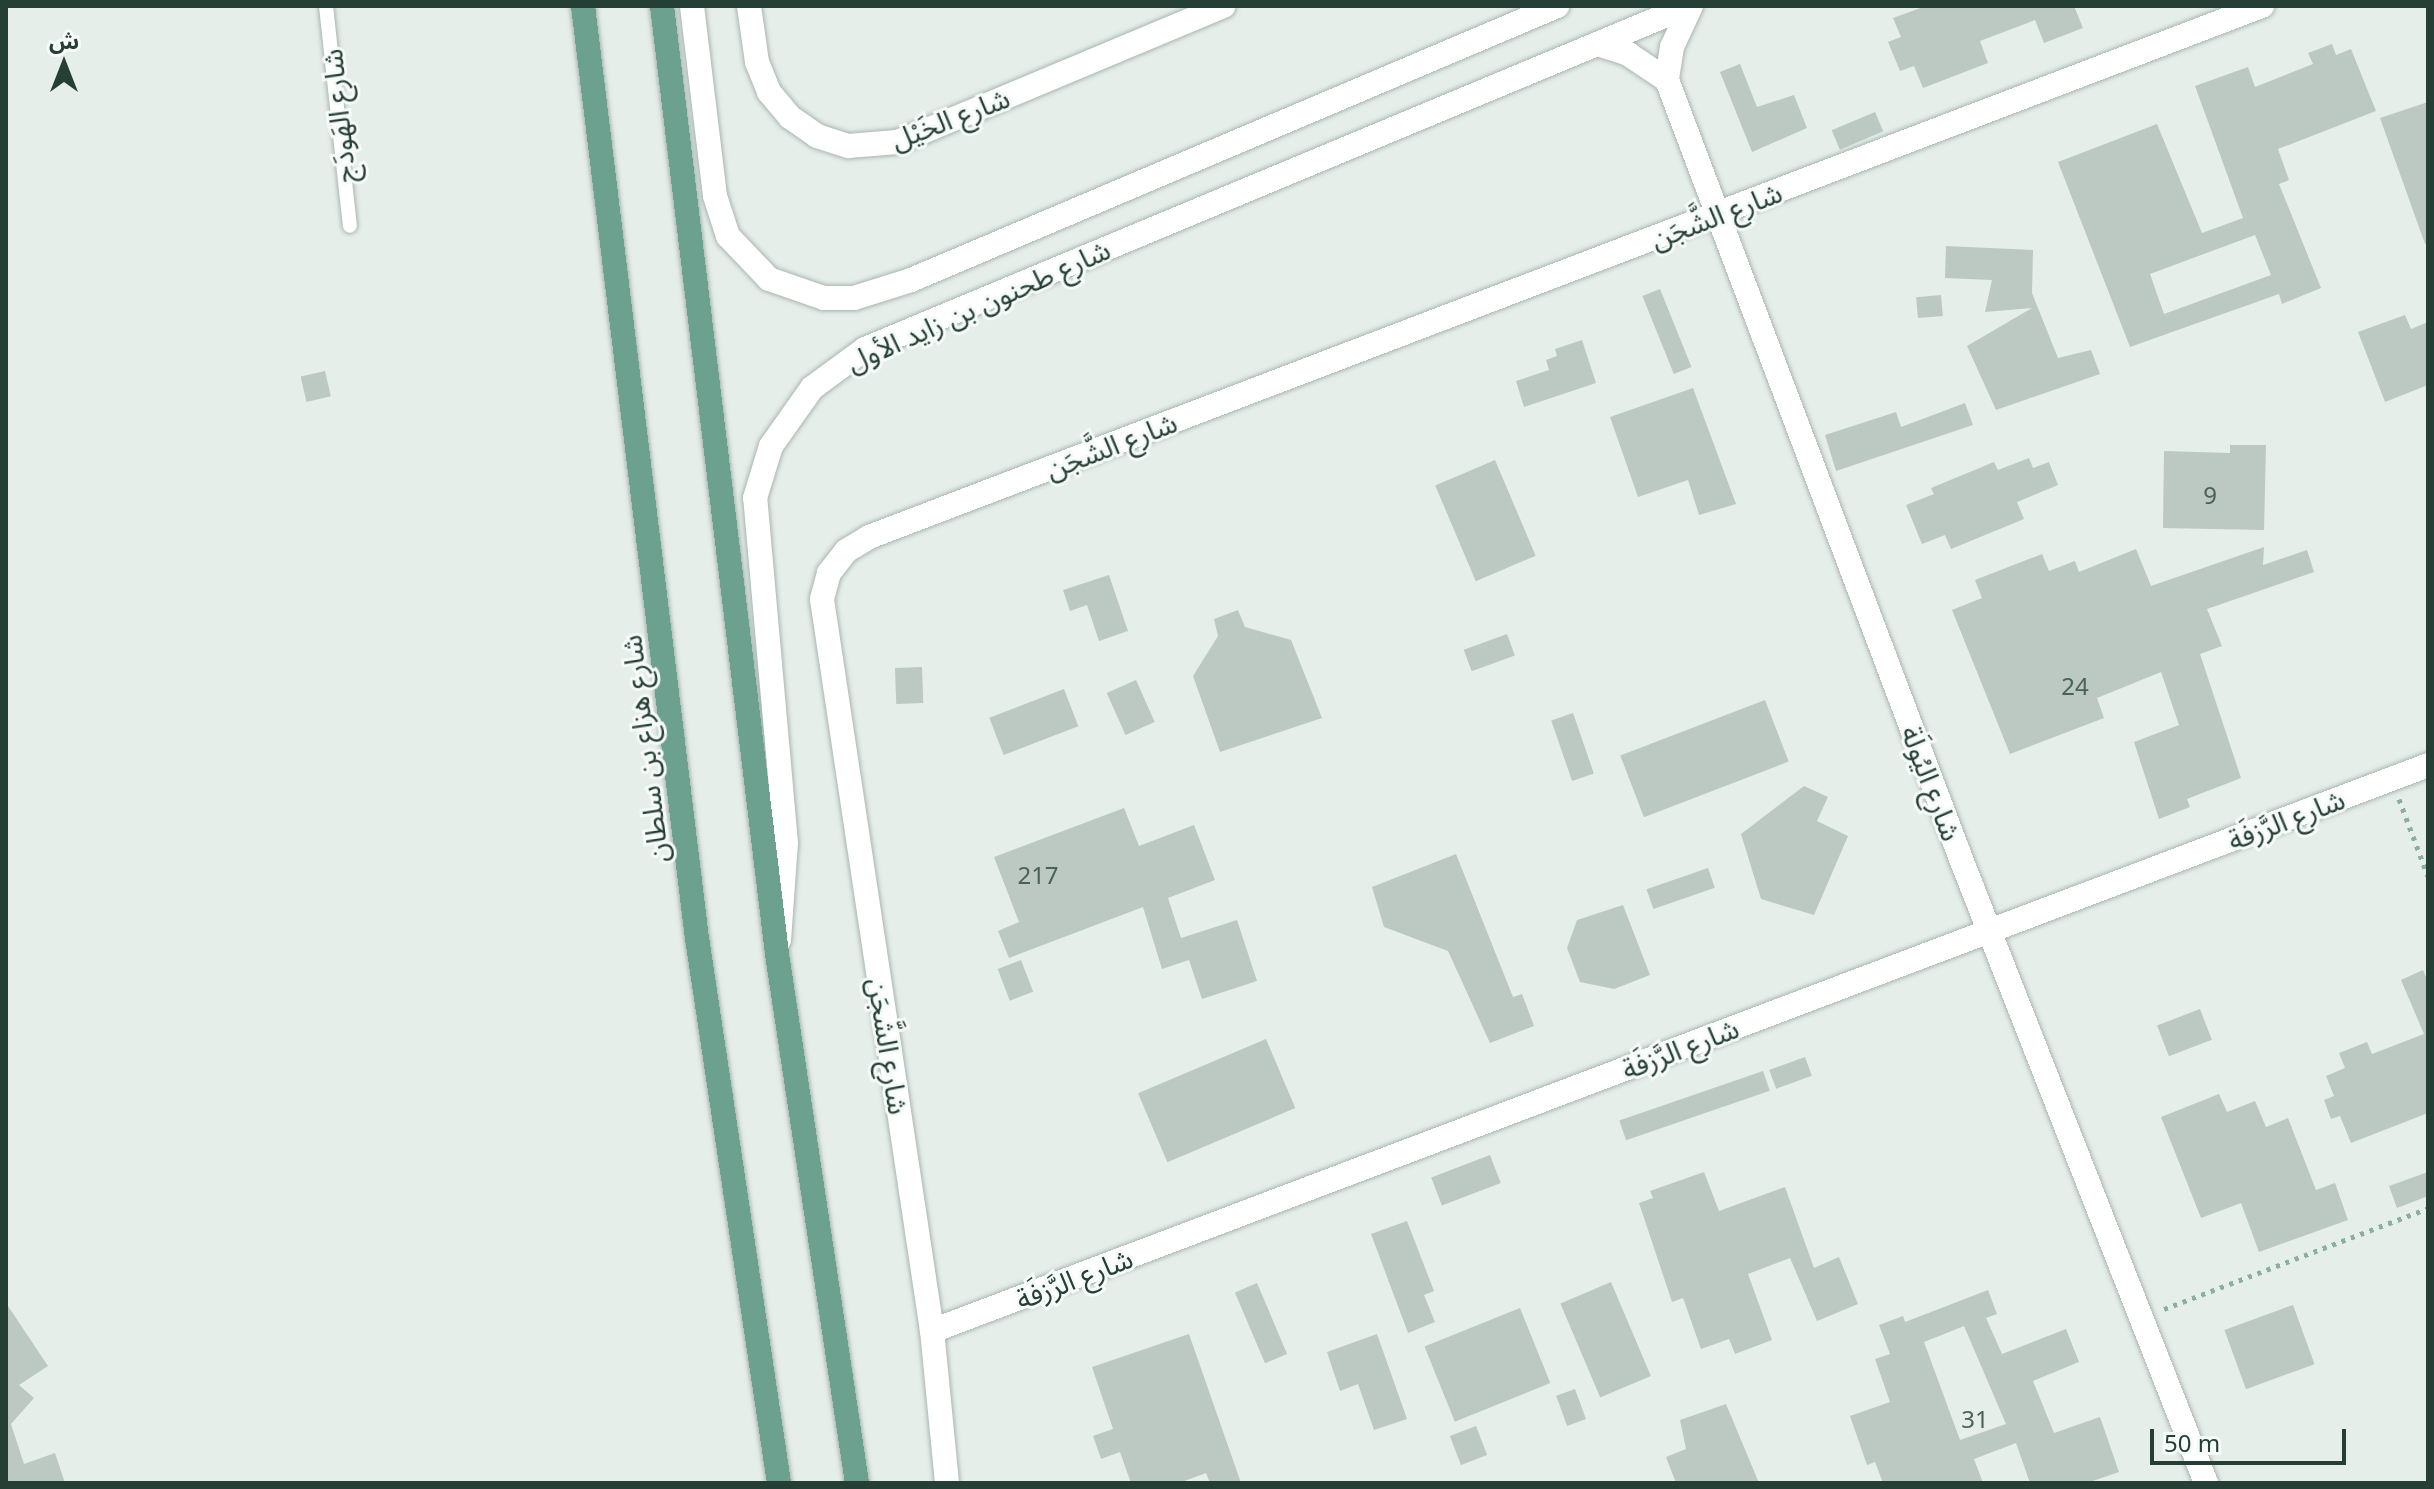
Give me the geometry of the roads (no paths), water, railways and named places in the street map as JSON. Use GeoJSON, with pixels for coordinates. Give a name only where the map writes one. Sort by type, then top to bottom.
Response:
{"type":"FeatureCollection","features":[{"type":"Feature","properties":{"kind":"main road","name":"شارع هزاع بن سلطان"},"geometry":{"type":"LineString","coordinates":[[583,6],[697,938],[779,1483]]}},
{"type":"Feature","properties":{"kind":"main road"},"geometry":{"type":"LineString","coordinates":[[662,6],[777,954],[857,1483]]}},
{"type":"Feature","properties":{"kind":"street","name":"شارع طحنون بن زايد الأول"},"geometry":{"type":"LineString","coordinates":[[692,6],[715,196],[728,236],[746,260],[795,292],[854,298],[911,280],[1557,6]]}},
{"type":"Feature","properties":{"kind":"street","name":"شارع الخَيْل"},"geometry":{"type":"LineString","coordinates":[[749,6],[757,62],[769,92],[790,117],[817,136],[848,146],[872,146],[920,133],[1223,6]]}},
{"type":"Feature","properties":{"kind":"street","name":"شارع طحنون بن زايد الأول"},"geometry":{"type":"LineString","coordinates":[[777,954],[786,843],[755,498],[771,446],[812,388],[865,349],[1690,6]]}},
{"type":"Feature","properties":{"kind":"street"},"geometry":{"type":"LineString","coordinates":[[1598,44],[1628,54],[1667,80],[1674,40],[1690,6]]}},
{"type":"Feature","properties":{"kind":"street","name":"شارع الشَّجَن"},"geometry":{"type":"LineString","coordinates":[[947,1483],[932,1331],[822,599],[829,573],[846,551],[869,537],[2262,6]]}},
{"type":"Feature","properties":{"kind":"street","name":"شارع اليُولَة"},"geometry":{"type":"LineString","coordinates":[[1667,80],[1989,932],[2206,1483]]}},
{"type":"Feature","properties":{"kind":"street","name":"شارع الرَّزفَة"},"geometry":{"type":"LineString","coordinates":[[932,1331],[2428,765]]}},
{"type":"Feature","properties":{"kind":"lane","name":"شارع الهَودَج"},"geometry":{"type":"LineString","coordinates":[[326,6],[350,226]]}}]}
